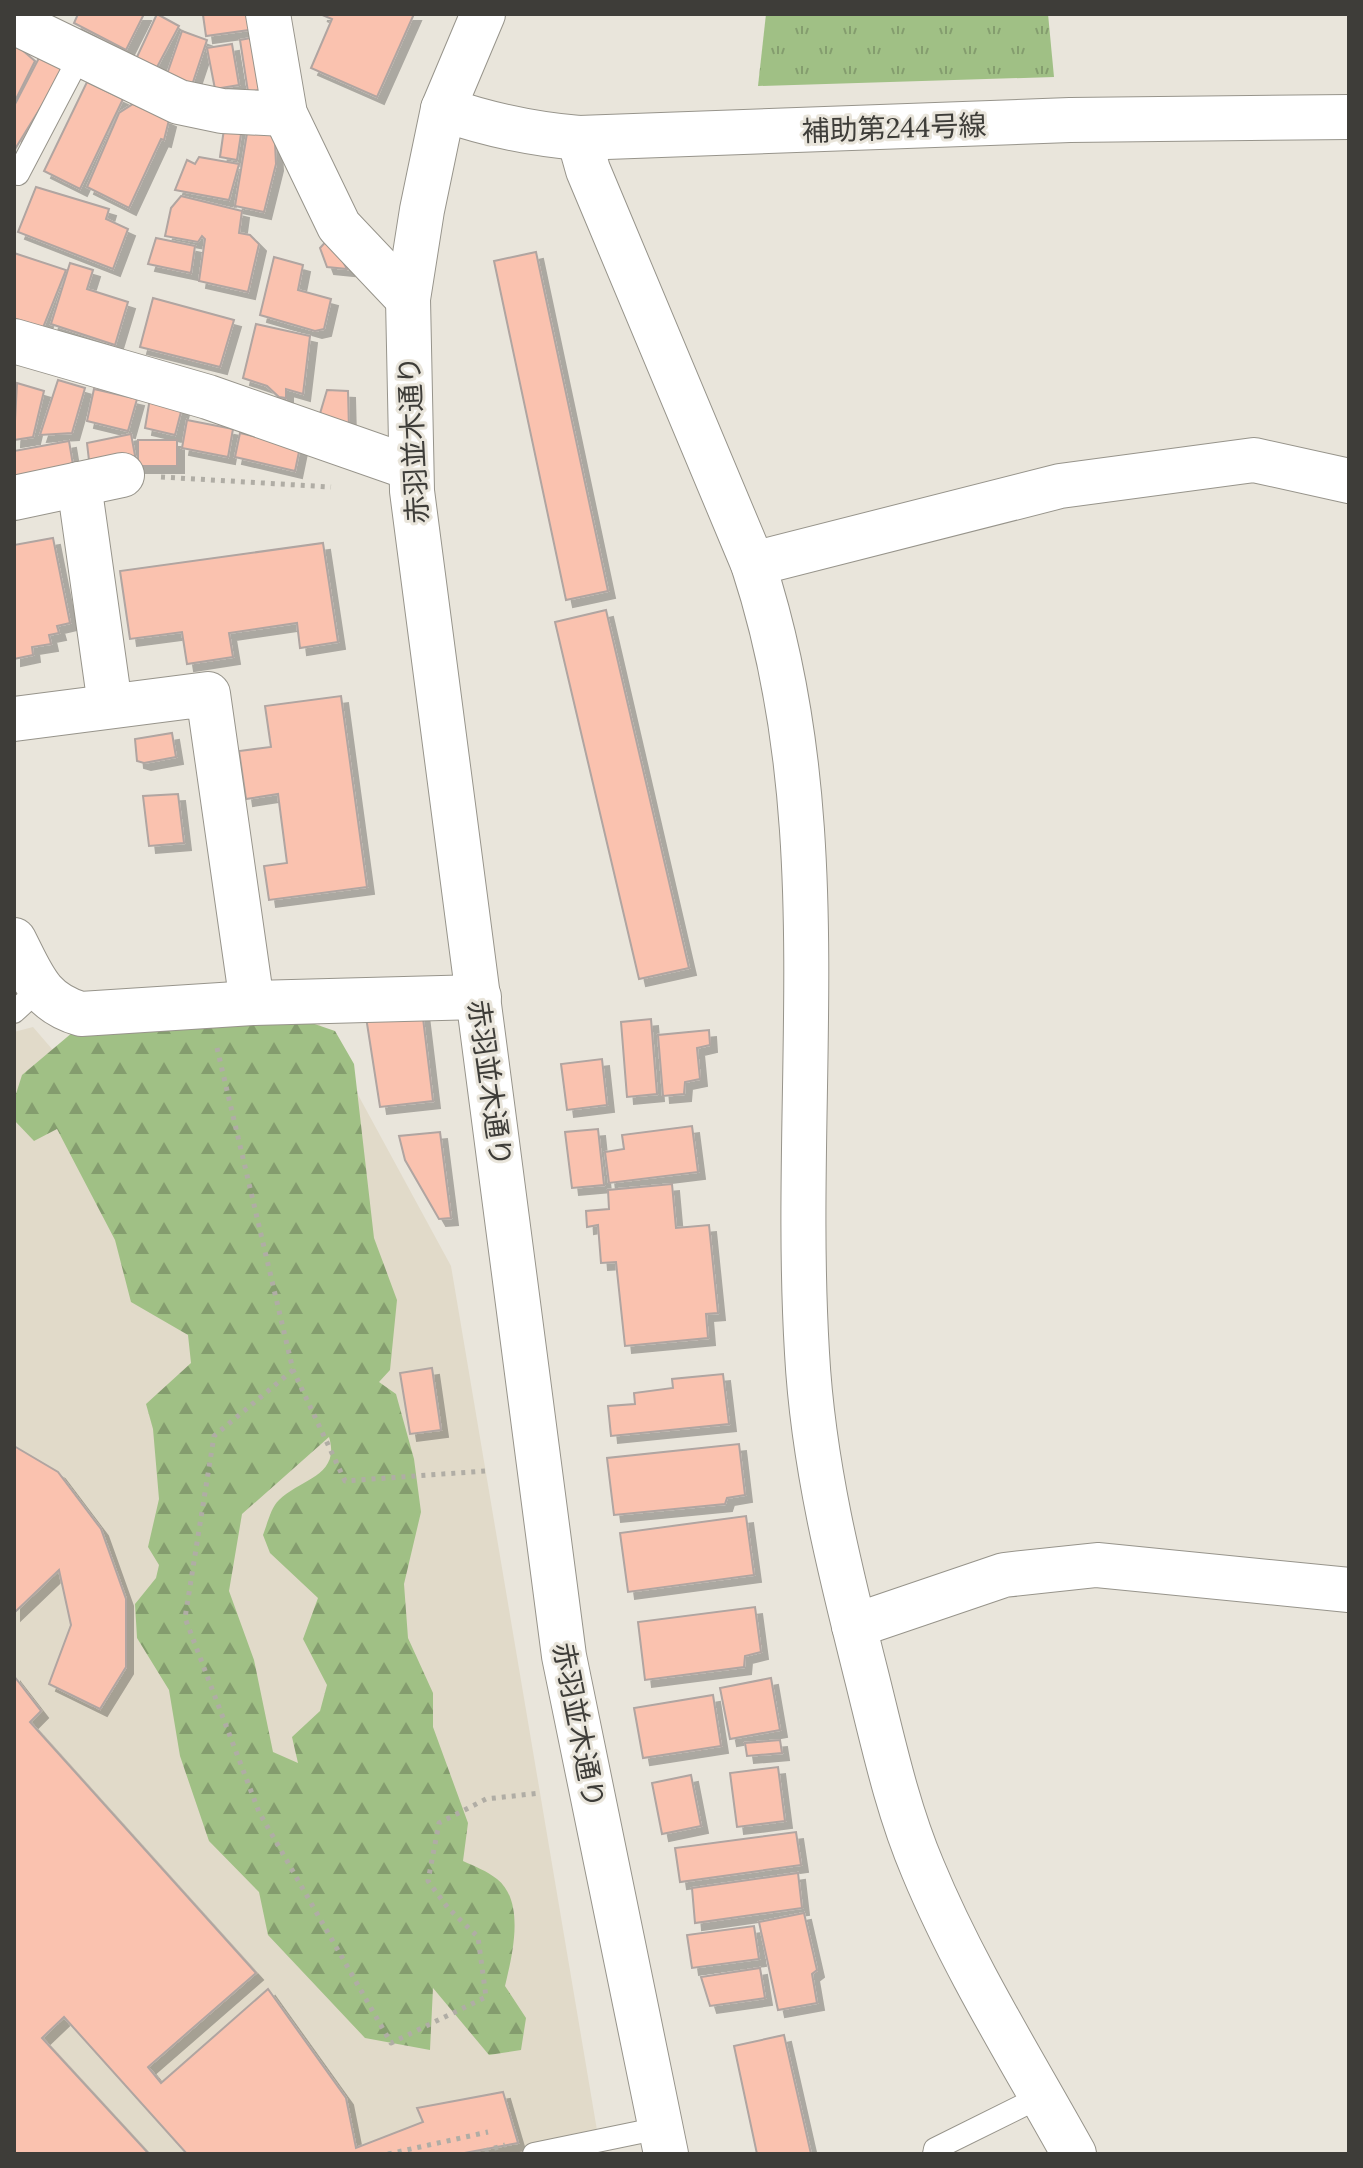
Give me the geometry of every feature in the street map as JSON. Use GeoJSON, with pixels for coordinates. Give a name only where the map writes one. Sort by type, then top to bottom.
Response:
{"type":"FeatureCollection","features":[{"type":"Feature","properties":{"kind":"street"},"geometry":{"type":"LineString","coordinates":[[268,14],[285,114],[339,226],[408,299]]}},
{"type":"Feature","properties":{"kind":"street","name":"赤羽並木通り"},"geometry":{"type":"LineString","coordinates":[[483,14],[443,109],[422,210],[408,299],[411,468],[564,1656],[663,2141]]}},
{"type":"Feature","properties":{"kind":"street"},"geometry":{"type":"LineString","coordinates":[[14,22],[179,102],[222,111],[285,114]]}},
{"type":"Feature","properties":{"kind":"street","name":"補助第244号線"},"geometry":{"type":"LineString","coordinates":[[443,109],[486,124],[533,135],[579,138],[1070,120],[1349,117]]}},
{"type":"Feature","properties":{"kind":"street"},"geometry":{"type":"LineString","coordinates":[[579,138],[593,183],[753,564],[769,612],[782,673],[804,822],[807,1354],[820,1481],[854,1626],[890,1769],[921,1865],[971,1966],[1074,2154]]}},
{"type":"Feature","properties":{"kind":"street"},"geometry":{"type":"LineString","coordinates":[[14,341],[208,397],[411,468]]}},
{"type":"Feature","properties":{"kind":"street"},"geometry":{"type":"LineString","coordinates":[[753,564],[1060,486],[1254,460],[1349,481]]}},
{"type":"Feature","properties":{"kind":"street"},"geometry":{"type":"LineString","coordinates":[[14,498],[122,475]]}},
{"type":"Feature","properties":{"kind":"street"},"geometry":{"type":"LineString","coordinates":[[79,484],[110,705]]}},
{"type":"Feature","properties":{"kind":"street"},"geometry":{"type":"LineString","coordinates":[[14,719],[208,694],[252,1003]]}},
{"type":"Feature","properties":{"kind":"street"},"geometry":{"type":"LineString","coordinates":[[14,940],[26,1000],[81,1014],[252,1003],[479,997]]}},
{"type":"Feature","properties":{"kind":"street"},"geometry":{"type":"LineString","coordinates":[[854,1626],[1004,1575],[1097,1565],[1349,1590]]}},
{"type":"Feature","properties":{"kind":"lane"},"geometry":{"type":"LineString","coordinates":[[14,172],[18,174],[81,54]]}},
{"type":"Feature","properties":{"kind":"lane"},"geometry":{"type":"LineString","coordinates":[[934,2154],[935,2149],[1042,2096]]}},
{"type":"Feature","properties":{"kind":"lane"},"geometry":{"type":"LineString","coordinates":[[534,2154],[663,2141]]}},
{"type":"Feature","properties":{"kind":"path"},"geometry":{"type":"LineString","coordinates":[[122,475],[336,487]]}},
{"type":"Feature","properties":{"kind":"path"},"geometry":{"type":"LineString","coordinates":[[208,1008],[293,1370],[345,1481],[485,1471]]}},
{"type":"Feature","properties":{"kind":"path"},"geometry":{"type":"LineString","coordinates":[[293,1370],[214,1436],[185,1618],[259,1812],[391,2043],[486,1997],[478,1937],[448,1908],[428,1881],[439,1823],[486,1799],[540,1793]]}},
{"type":"Feature","properties":{"kind":"path"},"geometry":{"type":"LineString","coordinates":[[388,2154],[488,2132]]}},
{"type":"Feature","properties":{"kind":"shaded area"},"geometry":{"type":"Polygon","coordinates":[[[319,1023],[451,1266],[601,2154],[14,2154],[14,1032],[33,1027],[52,1049],[102,1032],[319,1023]]]}},
{"type":"Feature","properties":{"kind":"green space"},"geometry":{"type":"Polygon","coordinates":[[[766,14],[1048,14],[1054,77],[758,86],[766,14]]]}},
{"type":"Feature","properties":{"kind":"green space"},"geometry":{"type":"Polygon","coordinates":[[[294,1017],[335,1031],[354,1064],[374,1238],[397,1300],[390,1370],[379,1382],[396,1394],[414,1459],[421,1512],[404,1584],[408,1638],[433,1693],[433,1727],[468,1823],[463,1861],[497,1879],[511,1901],[514,1930],[505,1986],[526,2018],[521,2050],[489,2055],[433,1988],[430,2050],[365,2038],[268,1935],[259,1892],[209,1841],[180,1756],[169,1690],[137,1638],[135,1604],[156,1578],[159,1565],[148,1547],[159,1499],[153,1429],[146,1404],[191,1363],[188,1335],[131,1302],[115,1240],[57,1129],[34,1141],[14,1120],[15,1097],[22,1075],[79,1027],[294,1017]],[[329,1437],[242,1514],[229,1591],[254,1660],[273,1752],[298,1763],[292,1737],[320,1711],[327,1685],[303,1639],[318,1598],[270,1553],[263,1535],[276,1503],[324,1469],[331,1450],[329,1437]]]}},
{"type":"Feature","properties":{"kind":"building"},"geometry":{"type":"Polygon","coordinates":[[[78,14],[144,14],[126,50],[74,23],[78,14]]]}},
{"type":"Feature","properties":{"kind":"building"},"geometry":{"type":"Polygon","coordinates":[[[157,14],[179,26],[156,69],[136,59],[157,14]]]}},
{"type":"Feature","properties":{"kind":"building"},"geometry":{"type":"Polygon","coordinates":[[[254,14],[256,29],[206,36],[203,15],[254,14]]]}},
{"type":"Feature","properties":{"kind":"building"},"geometry":{"type":"Polygon","coordinates":[[[320,14],[414,14],[377,97],[311,68],[332,19],[320,14]]]}},
{"type":"Feature","properties":{"kind":"building"},"geometry":{"type":"Polygon","coordinates":[[[182,31],[207,40],[192,85],[166,77],[182,31]]]}},
{"type":"Feature","properties":{"kind":"building"},"geometry":{"type":"Polygon","coordinates":[[[261,36],[270,88],[248,92],[240,40],[261,36]]]}},
{"type":"Feature","properties":{"kind":"building"},"geometry":{"type":"Polygon","coordinates":[[[14,43],[35,61],[14,103],[14,43]]]}},
{"type":"Feature","properties":{"kind":"building"},"geometry":{"type":"Polygon","coordinates":[[[232,44],[239,85],[215,89],[207,48],[232,44]]]}},
{"type":"Feature","properties":{"kind":"building"},"geometry":{"type":"Polygon","coordinates":[[[40,56],[60,63],[60,76],[15,149],[14,106],[40,56]]]}},
{"type":"Feature","properties":{"kind":"building"},"geometry":{"type":"Polygon","coordinates":[[[87,82],[123,99],[80,189],[44,171],[87,82]]]}},
{"type":"Feature","properties":{"kind":"building"},"geometry":{"type":"Polygon","coordinates":[[[133,104],[169,120],[164,140],[161,139],[129,208],[87,187],[119,113],[133,104]]]}},
{"type":"Feature","properties":{"kind":"building"},"geometry":{"type":"Polygon","coordinates":[[[243,121],[237,160],[220,157],[225,122],[243,121]]]}},
{"type":"Feature","properties":{"kind":"building"},"geometry":{"type":"Polygon","coordinates":[[[249,121],[274,122],[276,164],[264,212],[235,206],[249,121]]]}},
{"type":"Feature","properties":{"kind":"building"},"geometry":{"type":"Polygon","coordinates":[[[199,157],[239,164],[229,200],[175,190],[187,160],[195,164],[199,157]]]}},
{"type":"Feature","properties":{"kind":"building"},"geometry":{"type":"Polygon","coordinates":[[[36,187],[109,209],[106,219],[128,229],[113,269],[18,232],[36,187]]]}},
{"type":"Feature","properties":{"kind":"building"},"geometry":{"type":"Polygon","coordinates":[[[181,196],[242,211],[239,233],[250,235],[259,244],[248,292],[199,281],[205,239],[202,236],[198,242],[165,236],[171,208],[181,196]]]}},
{"type":"Feature","properties":{"kind":"building"},"geometry":{"type":"Polygon","coordinates":[[[330,237],[347,269],[327,267],[320,248],[330,237]]]}},
{"type":"Feature","properties":{"kind":"building"},"geometry":{"type":"Polygon","coordinates":[[[156,238],[195,246],[191,273],[148,264],[156,238]]]}},
{"type":"Feature","properties":{"kind":"building"},"geometry":{"type":"Polygon","coordinates":[[[536,252],[608,591],[566,600],[494,261],[536,252]]]}},
{"type":"Feature","properties":{"kind":"building"},"geometry":{"type":"Polygon","coordinates":[[[14,253],[66,270],[42,330],[14,322],[14,253]]]}},
{"type":"Feature","properties":{"kind":"building"},"geometry":{"type":"Polygon","coordinates":[[[274,257],[303,265],[298,290],[331,299],[324,329],[315,331],[260,315],[274,257]]]}},
{"type":"Feature","properties":{"kind":"building"},"geometry":{"type":"Polygon","coordinates":[[[70,263],[93,270],[87,289],[128,302],[115,345],[51,324],[70,263]]]}},
{"type":"Feature","properties":{"kind":"building"},"geometry":{"type":"Polygon","coordinates":[[[153,298],[234,320],[220,367],[140,347],[153,298]]]}},
{"type":"Feature","properties":{"kind":"building"},"geometry":{"type":"Polygon","coordinates":[[[256,324],[310,336],[303,394],[286,389],[286,398],[279,397],[267,386],[243,378],[256,324]]]}},
{"type":"Feature","properties":{"kind":"building"},"geometry":{"type":"Polygon","coordinates":[[[58,380],[85,388],[72,433],[40,435],[58,380]]]}},
{"type":"Feature","properties":{"kind":"building"},"geometry":{"type":"Polygon","coordinates":[[[17,383],[44,391],[33,437],[14,440],[17,383]]]}},
{"type":"Feature","properties":{"kind":"building"},"geometry":{"type":"Polygon","coordinates":[[[94,389],[137,399],[128,431],[87,421],[94,389]]]}},
{"type":"Feature","properties":{"kind":"building"},"geometry":{"type":"Polygon","coordinates":[[[327,390],[348,391],[349,430],[319,417],[327,390]]]}},
{"type":"Feature","properties":{"kind":"building"},"geometry":{"type":"Polygon","coordinates":[[[150,398],[183,404],[175,435],[145,428],[150,398]]]}},
{"type":"Feature","properties":{"kind":"building"},"geometry":{"type":"Polygon","coordinates":[[[187,420],[233,429],[228,457],[182,448],[187,420]]]}},
{"type":"Feature","properties":{"kind":"building"},"geometry":{"type":"Polygon","coordinates":[[[240,433],[300,447],[295,471],[235,457],[240,433]]]}},
{"type":"Feature","properties":{"kind":"building"},"geometry":{"type":"Polygon","coordinates":[[[131,434],[136,461],[90,469],[87,443],[131,434]]]}},
{"type":"Feature","properties":{"kind":"building"},"geometry":{"type":"Polygon","coordinates":[[[138,440],[177,440],[177,466],[138,466],[138,440]]]}},
{"type":"Feature","properties":{"kind":"building"},"geometry":{"type":"Polygon","coordinates":[[[69,441],[74,471],[14,482],[14,451],[69,441]]]}},
{"type":"Feature","properties":{"kind":"building"},"geometry":{"type":"Polygon","coordinates":[[[53,538],[70,623],[57,626],[59,633],[49,635],[51,644],[32,647],[33,655],[14,659],[14,545],[53,538]]]}},
{"type":"Feature","properties":{"kind":"building"},"geometry":{"type":"Polygon","coordinates":[[[323,543],[338,642],[300,648],[297,623],[229,633],[233,657],[187,664],[182,632],[130,639],[120,571],[323,543]]]}},
{"type":"Feature","properties":{"kind":"building"},"geometry":{"type":"Polygon","coordinates":[[[606,610],[689,968],[639,979],[555,622],[606,610]]]}},
{"type":"Feature","properties":{"kind":"building"},"geometry":{"type":"Polygon","coordinates":[[[341,696],[367,887],[269,900],[264,866],[287,863],[278,794],[246,799],[239,751],[271,747],[265,706],[341,696]]]}},
{"type":"Feature","properties":{"kind":"building"},"geometry":{"type":"Polygon","coordinates":[[[172,733],[176,757],[144,763],[137,761],[135,739],[172,733]]]}},
{"type":"Feature","properties":{"kind":"building"},"geometry":{"type":"Polygon","coordinates":[[[178,794],[184,843],[149,846],[143,796],[178,794]]]}},
{"type":"Feature","properties":{"kind":"building"},"geometry":{"type":"Polygon","coordinates":[[[422,1010],[433,1101],[380,1107],[366,1017],[422,1010]]]}},
{"type":"Feature","properties":{"kind":"building"},"geometry":{"type":"Polygon","coordinates":[[[651,1019],[657,1094],[627,1097],[621,1022],[651,1019]]]}},
{"type":"Feature","properties":{"kind":"building"},"geometry":{"type":"Polygon","coordinates":[[[709,1030],[710,1045],[697,1048],[700,1079],[685,1082],[684,1094],[663,1096],[658,1035],[709,1030]]]}},
{"type":"Feature","properties":{"kind":"building"},"geometry":{"type":"Polygon","coordinates":[[[602,1059],[607,1105],[567,1110],[561,1064],[602,1059]]]}},
{"type":"Feature","properties":{"kind":"building"},"geometry":{"type":"Polygon","coordinates":[[[692,1126],[698,1172],[609,1183],[605,1152],[624,1149],[622,1135],[692,1126]]]}},
{"type":"Feature","properties":{"kind":"building"},"geometry":{"type":"Polygon","coordinates":[[[598,1129],[604,1185],[572,1188],[565,1132],[598,1129]]]}},
{"type":"Feature","properties":{"kind":"building"},"geometry":{"type":"Polygon","coordinates":[[[440,1132],[451,1218],[439,1219],[405,1160],[399,1136],[440,1132]]]}},
{"type":"Feature","properties":{"kind":"building"},"geometry":{"type":"Polygon","coordinates":[[[672,1184],[676,1228],[709,1225],[718,1313],[706,1314],[708,1338],[625,1346],[616,1262],[601,1263],[598,1225],[587,1227],[586,1211],[609,1209],[608,1190],[672,1184]]]}},
{"type":"Feature","properties":{"kind":"building"},"geometry":{"type":"Polygon","coordinates":[[[432,1368],[441,1430],[410,1434],[400,1373],[432,1368]]]}},
{"type":"Feature","properties":{"kind":"building"},"geometry":{"type":"Polygon","coordinates":[[[723,1374],[729,1424],[611,1436],[608,1406],[635,1404],[634,1393],[673,1388],[672,1379],[723,1374]]]}},
{"type":"Feature","properties":{"kind":"building"},"geometry":{"type":"Polygon","coordinates":[[[739,1444],[745,1495],[727,1498],[725,1504],[614,1515],[607,1458],[739,1444]]]}},
{"type":"Feature","properties":{"kind":"building"},"geometry":{"type":"Polygon","coordinates":[[[14,1446],[58,1472],[101,1529],[126,1599],[126,1667],[100,1709],[49,1684],[71,1625],[59,1570],[14,1613],[14,1446]]]}},
{"type":"Feature","properties":{"kind":"building"},"geometry":{"type":"Polygon","coordinates":[[[746,1516],[754,1575],[628,1592],[620,1533],[746,1516]]]}},
{"type":"Feature","properties":{"kind":"building"},"geometry":{"type":"Polygon","coordinates":[[[755,1607],[761,1652],[745,1656],[744,1667],[645,1680],[638,1622],[755,1607]]]}},
{"type":"Feature","properties":{"kind":"building"},"geometry":{"type":"Polygon","coordinates":[[[14,1676],[41,1711],[30,1722],[256,1973],[148,2067],[161,2083],[268,1989],[346,2098],[356,2148],[423,2122],[417,2108],[503,2092],[518,2143],[459,2154],[187,2154],[64,2017],[42,2038],[149,2154],[14,2154],[14,1676]]]}},
{"type":"Feature","properties":{"kind":"building"},"geometry":{"type":"Polygon","coordinates":[[[771,1678],[780,1730],[730,1739],[720,1688],[771,1678]]]}},
{"type":"Feature","properties":{"kind":"building"},"geometry":{"type":"Polygon","coordinates":[[[713,1695],[721,1746],[643,1758],[634,1708],[713,1695]]]}},
{"type":"Feature","properties":{"kind":"building"},"geometry":{"type":"Polygon","coordinates":[[[780,1740],[782,1753],[747,1756],[745,1743],[780,1740]]]}},
{"type":"Feature","properties":{"kind":"building"},"geometry":{"type":"Polygon","coordinates":[[[778,1767],[785,1821],[737,1827],[730,1773],[778,1767]]]}},
{"type":"Feature","properties":{"kind":"building"},"geometry":{"type":"Polygon","coordinates":[[[691,1775],[701,1826],[662,1834],[652,1783],[691,1775]]]}},
{"type":"Feature","properties":{"kind":"building"},"geometry":{"type":"Polygon","coordinates":[[[796,1832],[801,1865],[680,1882],[675,1848],[796,1832]]]}},
{"type":"Feature","properties":{"kind":"building"},"geometry":{"type":"Polygon","coordinates":[[[798,1873],[802,1908],[695,1923],[692,1888],[798,1873]]]}},
{"type":"Feature","properties":{"kind":"building"},"geometry":{"type":"Polygon","coordinates":[[[804,1913],[817,1970],[812,1974],[817,2003],[778,2010],[759,1922],[804,1913]]]}},
{"type":"Feature","properties":{"kind":"building"},"geometry":{"type":"Polygon","coordinates":[[[754,1926],[759,1959],[692,1968],[687,1935],[754,1926]]]}},
{"type":"Feature","properties":{"kind":"building"},"geometry":{"type":"Polygon","coordinates":[[[760,1968],[765,1998],[710,2006],[701,1977],[760,1968]]]}},
{"type":"Feature","properties":{"kind":"building"},"geometry":{"type":"Polygon","coordinates":[[[784,2035],[811,2154],[757,2154],[734,2046],[784,2035]]]}}]}
